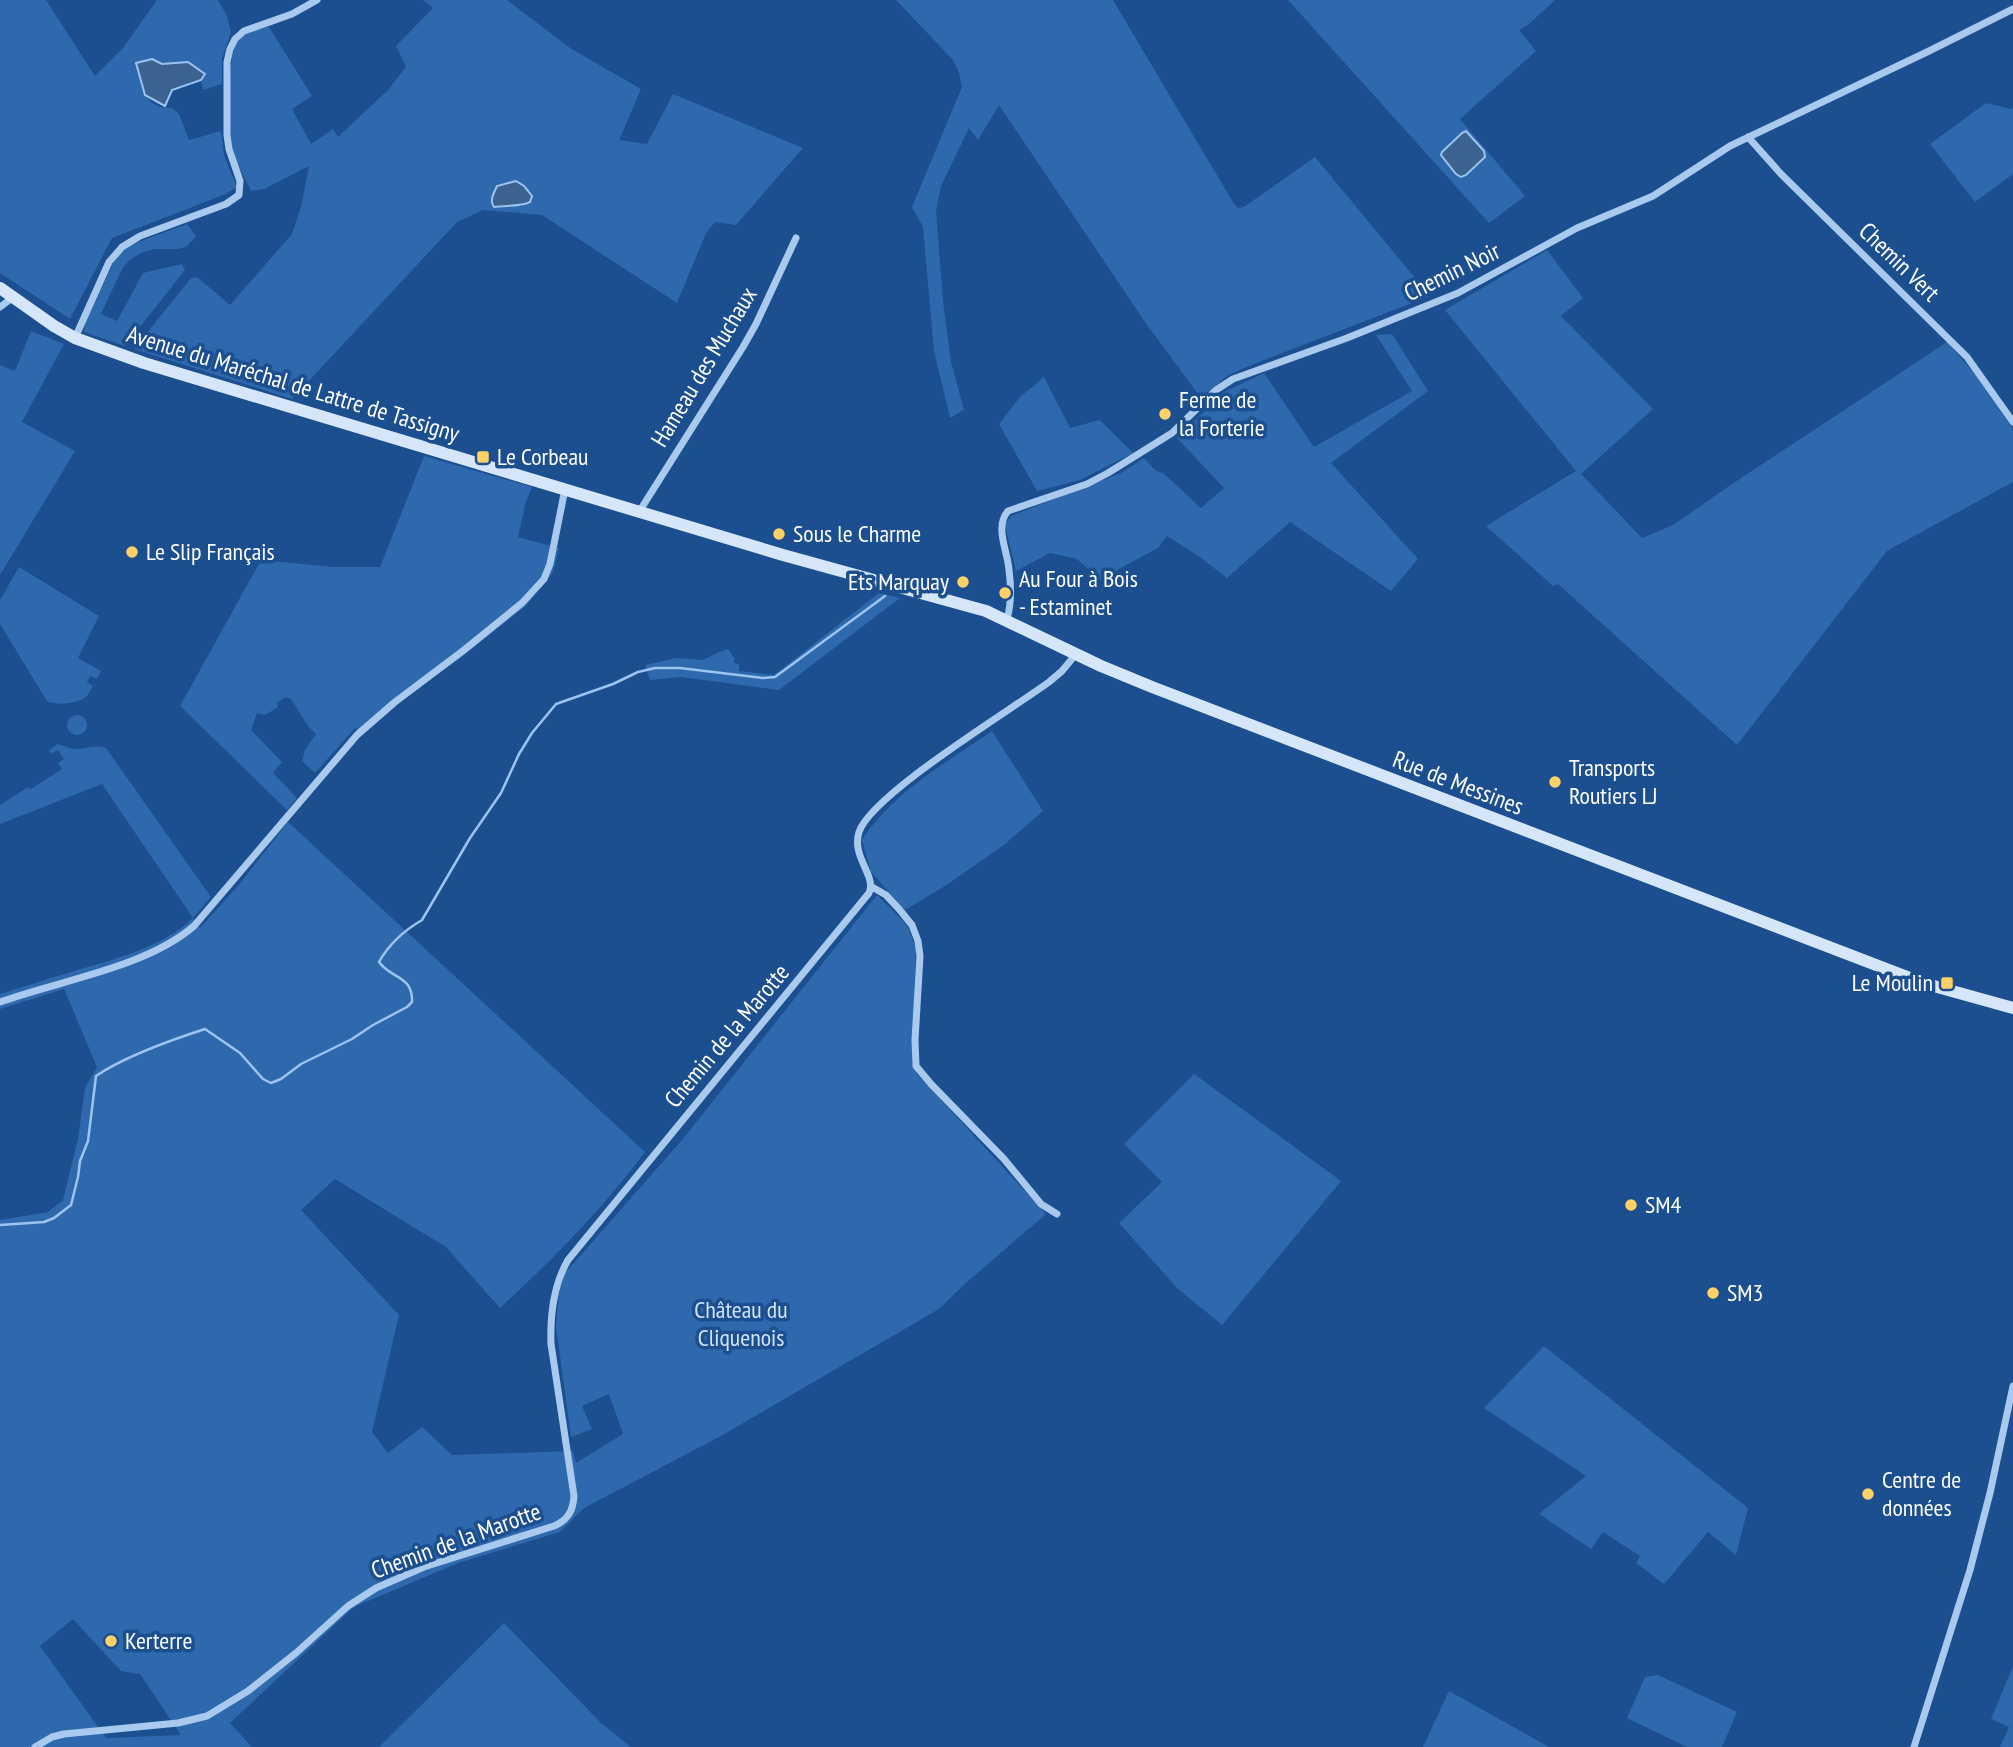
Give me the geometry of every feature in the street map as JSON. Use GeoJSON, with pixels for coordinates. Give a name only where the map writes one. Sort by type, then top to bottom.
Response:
{"type":"FeatureCollection","features":[{"type":"Feature","properties":{"kind":"main road","name":"Avenue du Maréchal de Lattre de Tassigny"},"geometry":{"type":"LineString","coordinates":[[4,293],[75,338],[157,366],[893,586]]}},
{"type":"Feature","properties":{"kind":"main road","name":"Rue de Messines"},"geometry":{"type":"LineString","coordinates":[[893,586],[975,608],[1007,620],[1101,667],[1187,701],[1923,983],[2013,1008]]}},
{"type":"Feature","properties":{"kind":"street"},"geometry":{"type":"LineString","coordinates":[[75,338],[109,262],[122,247],[139,236],[226,204],[239,195],[240,180],[227,135],[227,62],[230,49],[235,39],[244,32],[292,14],[317,0]]}},
{"type":"Feature","properties":{"kind":"street","name":"Chemin Noir"},"geometry":{"type":"LineString","coordinates":[[1007,620],[1010,574],[1001,527],[1008,511],[1087,484],[1108,473],[1172,433],[1216,390],[1233,379],[1347,338],[1458,293],[1584,224],[1653,196],[1714,155],[1748,137],[2013,9]]}},
{"type":"Feature","properties":{"kind":"street","name":"Chemin Vert"},"geometry":{"type":"LineString","coordinates":[[1748,137],[1781,174],[1967,357],[2013,422]]}},
{"type":"Feature","properties":{"kind":"street","name":"Hameau des Muchaux"},"geometry":{"type":"LineString","coordinates":[[639,512],[749,337],[796,238]]}},
{"type":"Feature","properties":{"kind":"street"},"geometry":{"type":"LineString","coordinates":[[0,307],[4,293]]}},
{"type":"Feature","properties":{"kind":"street"},"geometry":{"type":"LineString","coordinates":[[0,1002],[135,960],[187,932],[362,730],[529,596],[547,574],[565,489]]}},
{"type":"Feature","properties":{"kind":"street"},"geometry":{"type":"LineString","coordinates":[[1057,1214],[1041,1204],[1004,1159],[919,1071],[915,1060],[920,968],[918,941],[912,925],[899,909],[886,895],[872,887],[857,844],[859,832],[870,815],[888,797],[1049,682],[1076,654]]}},
{"type":"Feature","properties":{"kind":"street","name":"Chemin de la Marotte"},"geometry":{"type":"LineString","coordinates":[[35,1747],[52,1737],[64,1734],[178,1723],[207,1716],[248,1691],[296,1653],[348,1606],[376,1588],[414,1571],[554,1526],[567,1518],[572,1511],[574,1496],[551,1344],[553,1301],[564,1267],[582,1241],[811,965],[872,887]]}},
{"type":"Feature","properties":{"kind":"street"},"geometry":{"type":"LineString","coordinates":[[1914,1747],[1970,1570],[2013,1386]]}},
{"type":"Feature","properties":{"kind":"green space"},"geometry":{"type":"Polygon","coordinates":[[[0,0],[46,0],[95,76],[123,48],[157,0],[218,0],[227,16],[231,32],[222,59],[222,84],[203,90],[201,80],[205,73],[188,62],[136,64],[146,95],[155,105],[172,108],[179,114],[189,140],[221,131],[224,156],[237,187],[226,194],[112,238],[70,319],[0,273],[0,0]]]}},
{"type":"Feature","properties":{"kind":"green space"},"geometry":{"type":"Polygon","coordinates":[[[423,0],[507,0],[570,48],[641,89],[619,140],[647,144],[673,94],[803,148],[736,225],[715,222],[706,233],[677,303],[542,215],[483,210],[457,222],[292,399],[134,349],[191,278],[197,277],[230,305],[292,234],[301,207],[309,166],[264,189],[251,191],[233,151],[229,111],[230,76],[239,39],[249,32],[269,27],[312,96],[292,109],[311,144],[333,129],[338,137],[388,90],[406,67],[396,46],[433,8],[423,0]],[[497,186],[492,199],[495,207],[523,206],[497,186]]]}},
{"type":"Feature","properties":{"kind":"green space"},"geometry":{"type":"Polygon","coordinates":[[[896,0],[1113,0],[1238,208],[1244,207],[1315,157],[1430,296],[1246,367],[1227,376],[1201,398],[1147,325],[999,105],[978,140],[969,128],[941,186],[936,211],[951,362],[964,410],[950,418],[934,351],[923,227],[912,207],[962,87],[953,60],[896,0]]]}},
{"type":"Feature","properties":{"kind":"green space"},"geometry":{"type":"Polygon","coordinates":[[[1288,0],[1555,0],[1519,30],[1536,51],[1460,119],[1525,196],[1489,223],[1288,0]],[[1466,131],[1466,175],[1485,157],[1484,151],[1466,131]]]}},
{"type":"Feature","properties":{"kind":"green space"},"geometry":{"type":"Polygon","coordinates":[[[1986,103],[2011,109],[2013,107],[2013,174],[1975,202],[1930,144],[1986,103]]]}},
{"type":"Feature","properties":{"kind":"green space"},"geometry":{"type":"Polygon","coordinates":[[[187,224],[196,236],[186,247],[143,252],[123,267],[101,314],[117,321],[143,273],[182,264],[185,270],[125,346],[84,332],[85,324],[116,257],[125,247],[187,224]]]}},
{"type":"Feature","properties":{"kind":"green space"},"geometry":{"type":"Polygon","coordinates":[[[1547,250],[1583,298],[1561,316],[1653,409],[1581,474],[1642,538],[1673,525],[1947,342],[1974,373],[2013,429],[2013,482],[1887,551],[1737,745],[1558,584],[1553,586],[1486,526],[1576,471],[1445,310],[1547,250]]]}},
{"type":"Feature","properties":{"kind":"green space"},"geometry":{"type":"Polygon","coordinates":[[[31,331],[64,344],[22,422],[75,451],[0,575],[0,365],[15,371],[31,331]]]}},
{"type":"Feature","properties":{"kind":"green space"},"geometry":{"type":"Polygon","coordinates":[[[1392,334],[1428,391],[1331,463],[1418,559],[1391,591],[1290,522],[1227,578],[1167,536],[1158,548],[1119,569],[1104,583],[1077,559],[1050,553],[1016,571],[1005,525],[1011,516],[1121,473],[1144,458],[1201,508],[1224,488],[1177,438],[1224,392],[1264,373],[1314,447],[1412,391],[1376,335],[1392,334]]]}},
{"type":"Feature","properties":{"kind":"green space"},"geometry":{"type":"Polygon","coordinates":[[[1044,377],[1070,428],[1100,420],[1133,453],[1080,480],[1037,491],[999,424],[1020,397],[1044,377]]]}},
{"type":"Feature","properties":{"kind":"green space"},"geometry":{"type":"Polygon","coordinates":[[[424,456],[532,487],[518,537],[559,548],[553,572],[527,605],[459,659],[387,710],[361,736],[356,727],[315,773],[302,761],[305,750],[316,734],[291,699],[286,697],[278,702],[277,708],[265,715],[257,713],[251,730],[282,762],[273,773],[297,798],[287,810],[180,706],[261,560],[334,567],[380,567],[424,456]]]}},
{"type":"Feature","properties":{"kind":"green space"},"geometry":{"type":"Polygon","coordinates":[[[19,567],[99,616],[78,658],[101,671],[97,679],[90,676],[87,682],[93,686],[87,696],[79,701],[47,701],[0,624],[0,600],[19,567]]]}},
{"type":"Feature","properties":{"kind":"green space"},"geometry":{"type":"Polygon","coordinates":[[[879,593],[900,598],[779,690],[681,677],[650,680],[645,665],[676,658],[703,660],[728,649],[734,663],[739,664],[739,671],[774,675],[879,593]]]}},
{"type":"Feature","properties":{"kind":"green space"},"geometry":{"type":"Polygon","coordinates":[[[77,715],[84,718],[87,725],[84,732],[77,735],[70,732],[67,725],[70,718],[77,715]]]}},
{"type":"Feature","properties":{"kind":"green space"},"geometry":{"type":"Polygon","coordinates":[[[992,731],[1043,811],[1004,845],[905,910],[871,872],[862,840],[889,807],[905,793],[992,731]]]}},
{"type":"Feature","properties":{"kind":"green space"},"geometry":{"type":"Polygon","coordinates":[[[57,744],[73,749],[106,748],[211,897],[193,918],[102,784],[0,824],[0,805],[62,769],[58,763],[64,759],[58,750],[51,754],[49,750],[57,744]]]}},
{"type":"Feature","properties":{"kind":"green space","name":"Château du Cliquenois"},"geometry":{"type":"Polygon","coordinates":[[[288,822],[645,1152],[576,1233],[500,1308],[446,1247],[335,1179],[301,1210],[399,1315],[372,1432],[388,1453],[422,1427],[452,1455],[573,1451],[576,1463],[623,1434],[609,1394],[582,1406],[592,1429],[571,1437],[556,1326],[559,1294],[565,1273],[682,1140],[877,895],[907,925],[916,948],[912,1064],[918,1075],[1046,1214],[939,1309],[721,1436],[584,1508],[560,1532],[458,1563],[354,1607],[230,1723],[252,1747],[0,1747],[0,1220],[48,1212],[63,1200],[78,1139],[85,1088],[97,1067],[64,989],[0,1009],[0,994],[137,951],[193,918],[200,928],[238,886],[288,822]],[[73,1619],[40,1646],[106,1738],[181,1735],[140,1674],[121,1671],[73,1619]]]}},
{"type":"Feature","properties":{"kind":"green space"},"geometry":{"type":"Polygon","coordinates":[[[1194,1074],[1341,1181],[1222,1325],[1177,1288],[1119,1223],[1162,1182],[1124,1144],[1194,1074]]]}},
{"type":"Feature","properties":{"kind":"green space"},"geometry":{"type":"Polygon","coordinates":[[[1544,1346],[1748,1508],[1736,1555],[1708,1532],[1664,1584],[1636,1563],[1640,1556],[1603,1532],[1591,1549],[1539,1514],[1586,1476],[1484,1408],[1544,1346]]]}},
{"type":"Feature","properties":{"kind":"green space"},"geometry":{"type":"Polygon","coordinates":[[[504,1623],[601,1723],[631,1747],[379,1747],[504,1623]]]}},
{"type":"Feature","properties":{"kind":"green space"},"geometry":{"type":"Polygon","coordinates":[[[2013,1666],[2013,1747],[2000,1747],[2009,1727],[1991,1719],[2013,1666]]]}},
{"type":"Feature","properties":{"kind":"green space"},"geometry":{"type":"Polygon","coordinates":[[[1658,1675],[1737,1712],[1722,1747],[1687,1747],[1627,1718],[1645,1677],[1658,1675]]]}},
{"type":"Feature","properties":{"kind":"green space"},"geometry":{"type":"Polygon","coordinates":[[[1449,1691],[1549,1747],[1423,1747],[1449,1691]]]}},
{"type":"Feature","properties":{"kind":"shaded area"},"geometry":{"type":"Polygon","coordinates":[[[152,59],[162,64],[188,62],[205,74],[201,80],[172,90],[165,106],[145,95],[136,63],[152,59]]]}},
{"type":"Feature","properties":{"kind":"shaded area"},"geometry":{"type":"Polygon","coordinates":[[[1466,131],[1484,151],[1485,157],[1461,177],[1441,155],[1466,131]]]}},
{"type":"Feature","properties":{"kind":"shaded area"},"geometry":{"type":"Polygon","coordinates":[[[516,181],[532,196],[530,202],[494,207],[492,199],[497,186],[516,181]]]}},
{"type":"Feature","properties":{"kind":"waterway"},"geometry":{"type":"LineString","coordinates":[[0,1225],[44,1222],[71,1205],[80,1161],[88,1141],[96,1076],[120,1062],[163,1043],[205,1029],[240,1053],[263,1079],[271,1083],[407,1007],[412,1002],[409,987],[379,962],[398,938],[422,920],[470,838],[501,793],[532,733],[556,704],[655,668],[775,677],[885,596]]}},
{"type":"Feature","properties":{"kind":"place","name":"Ferme de la Forterie"},"geometry":{"type":"Point","coordinates":[1165,414]}},
{"type":"Feature","properties":{"kind":"place","name":"Le Corbeau"},"geometry":{"type":"Point","coordinates":[483,457]}},
{"type":"Feature","properties":{"kind":"place","name":"Sous le Charme"},"geometry":{"type":"Point","coordinates":[779,534]}},
{"type":"Feature","properties":{"kind":"place","name":"Le Slip Français"},"geometry":{"type":"Point","coordinates":[132,552]}},
{"type":"Feature","properties":{"kind":"place","name":"Ets Marquay"},"geometry":{"type":"Point","coordinates":[963,582]}},
{"type":"Feature","properties":{"kind":"place","name":"Au Four à Bois - Estaminet"},"geometry":{"type":"Point","coordinates":[1005,593]}},
{"type":"Feature","properties":{"kind":"place","name":"Transports Routiers LJ"},"geometry":{"type":"Point","coordinates":[1555,782]}},
{"type":"Feature","properties":{"kind":"place","name":"Le Moulin"},"geometry":{"type":"Point","coordinates":[1947,983]}},
{"type":"Feature","properties":{"kind":"place","name":"SM4"},"geometry":{"type":"Point","coordinates":[1631,1205]}},
{"type":"Feature","properties":{"kind":"place","name":"SM3"},"geometry":{"type":"Point","coordinates":[1713,1293]}},
{"type":"Feature","properties":{"kind":"place","name":"Centre de données"},"geometry":{"type":"Point","coordinates":[1868,1494]}},
{"type":"Feature","properties":{"kind":"place","name":"Kerterre"},"geometry":{"type":"Point","coordinates":[111,1641]}}]}
